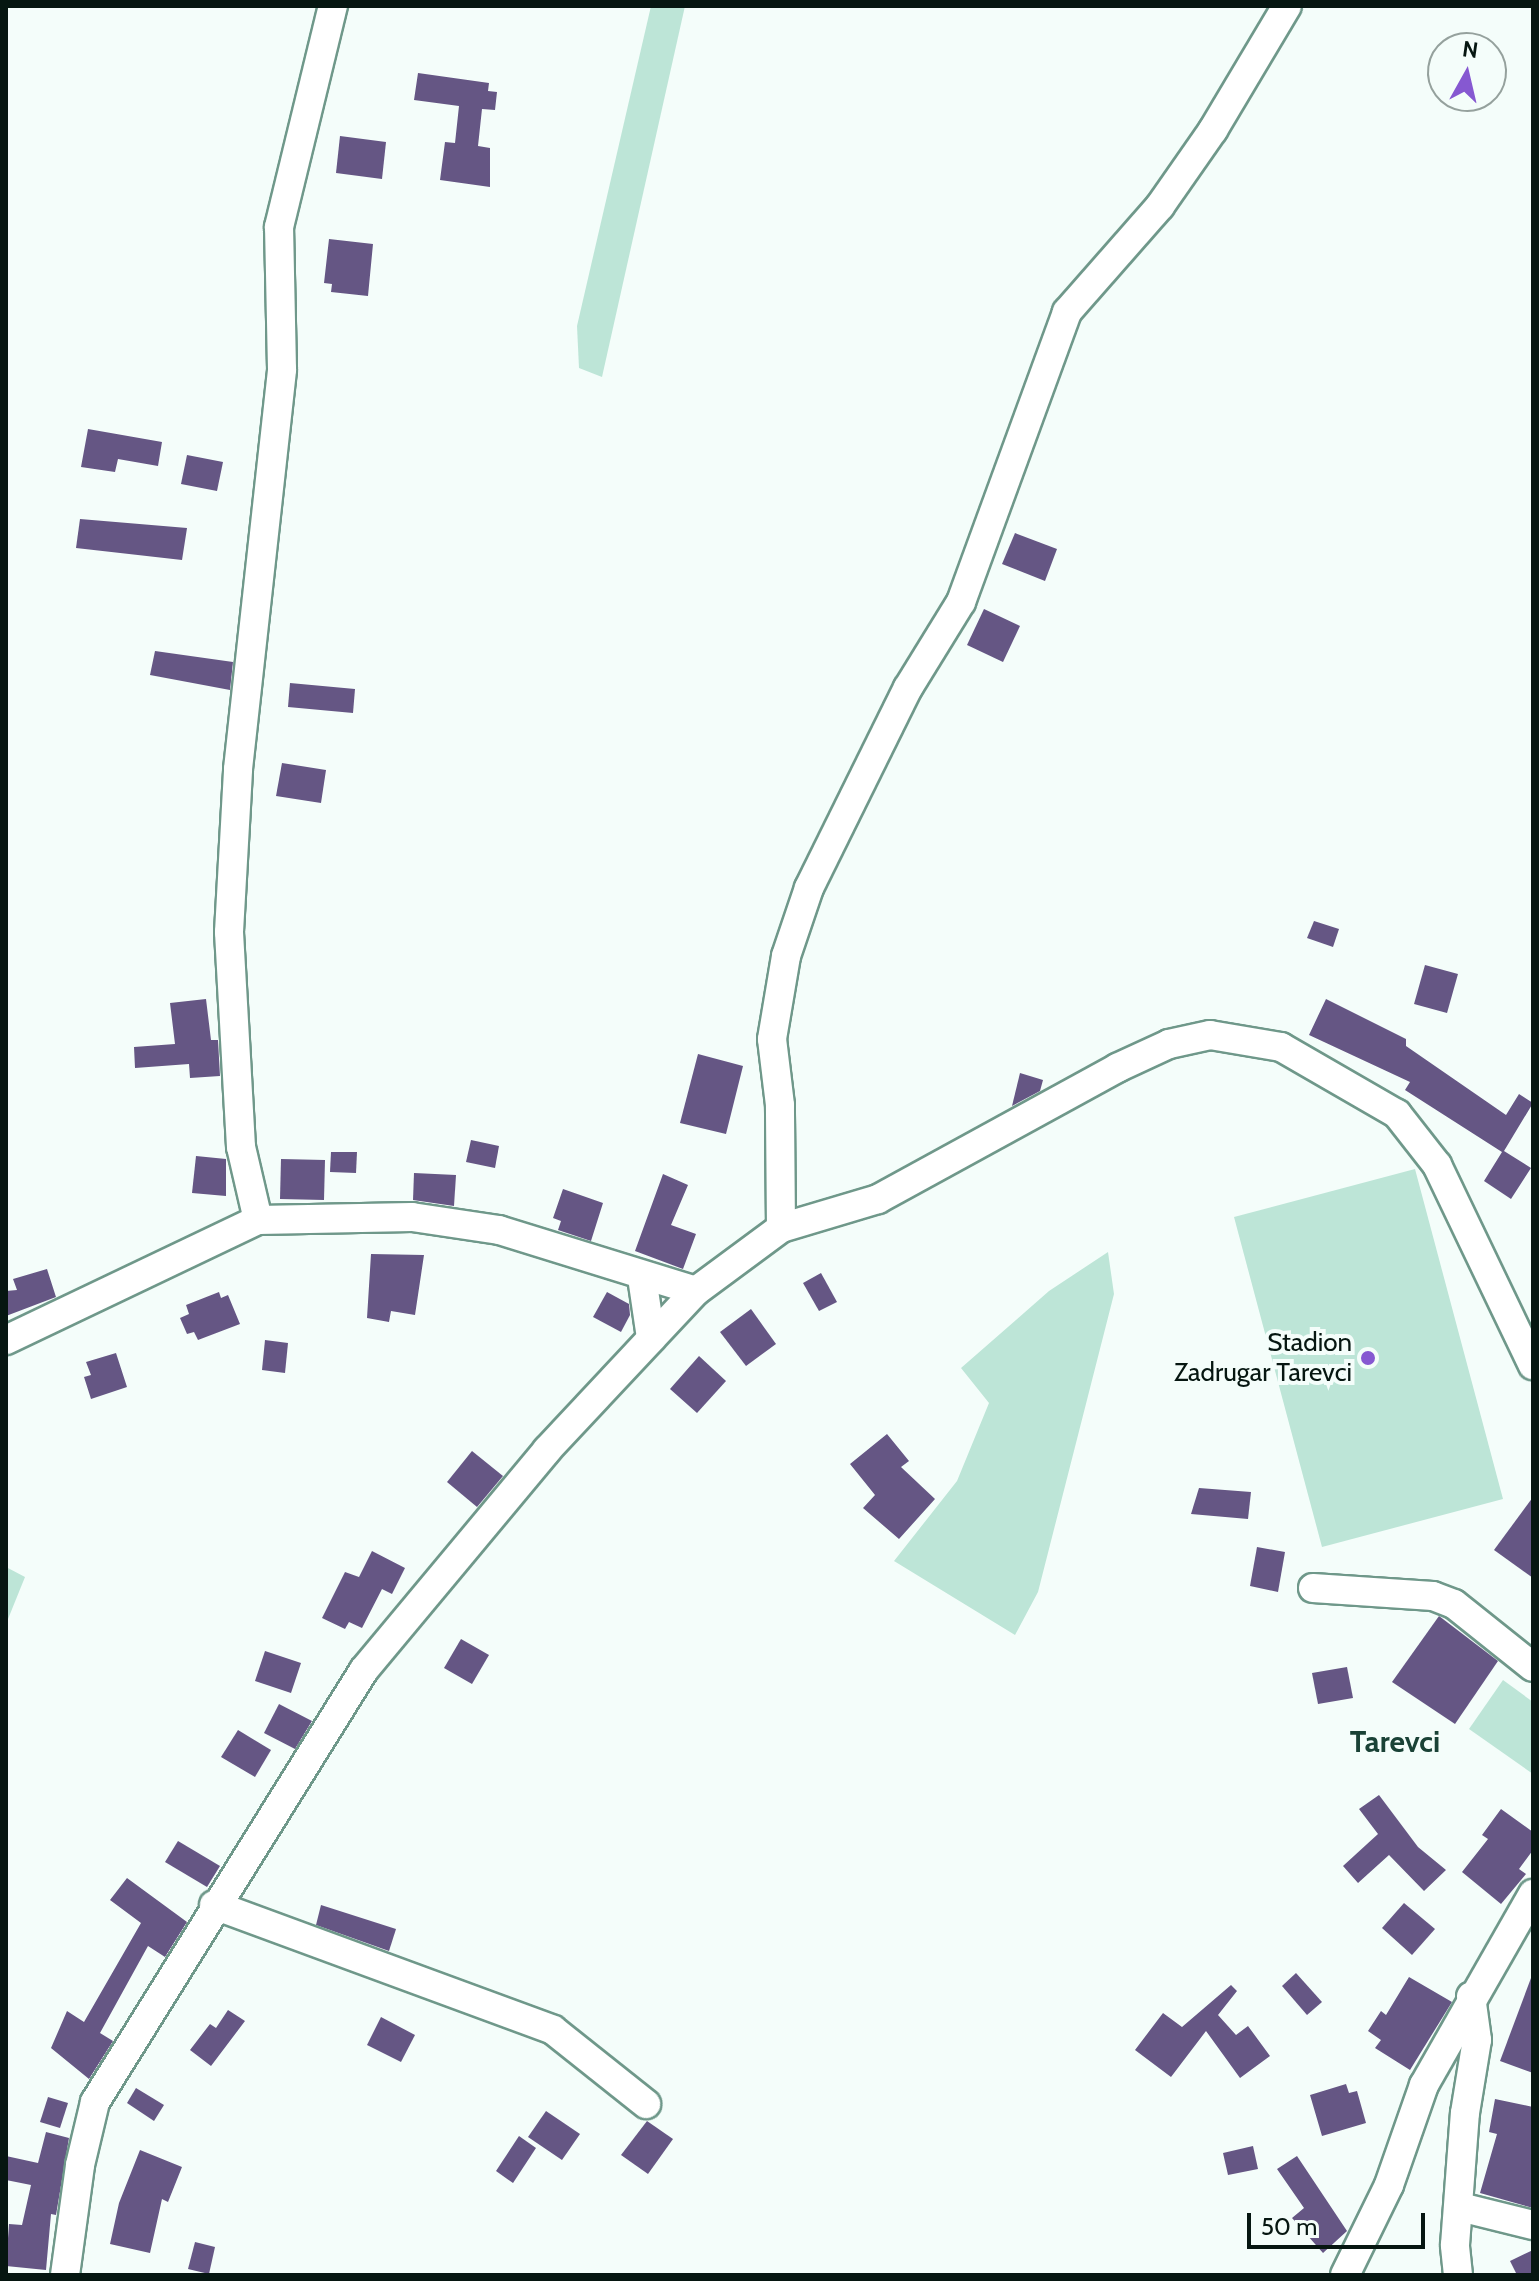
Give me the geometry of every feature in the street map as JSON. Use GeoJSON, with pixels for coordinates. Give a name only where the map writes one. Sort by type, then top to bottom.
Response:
{"type":"FeatureCollection","features":[{"type":"Feature","properties":{"kind":"street"},"geometry":{"type":"LineString","coordinates":[[258,1220],[241,1147],[229,932],[238,769],[282,369],[279,227],[333,6]]}},
{"type":"Feature","properties":{"kind":"street"},"geometry":{"type":"LineString","coordinates":[[781,1228],[780,1105],[772,1039],[786,956],[809,888],[908,688],[961,602],[1067,312],[1160,206],[1213,130],[1287,6]]}},
{"type":"Feature","properties":{"kind":"street"},"geometry":{"type":"LineString","coordinates":[[65,2275],[80,2165],[95,2102],[214,1905],[364,1670],[547,1450],[651,1338],[696,1291],[781,1228],[878,1199],[1169,1044],[1210,1035],[1281,1047],[1397,1114],[1437,1165],[1533,1365]]}},
{"type":"Feature","properties":{"kind":"street"},"geometry":{"type":"LineString","coordinates":[[6,1340],[258,1220],[412,1217],[499,1230],[642,1277],[696,1291]]}},
{"type":"Feature","properties":{"kind":"street"},"geometry":{"type":"LineString","coordinates":[[642,1277],[651,1338]]}},
{"type":"Feature","properties":{"kind":"street"},"geometry":{"type":"LineString","coordinates":[[1313,1588],[1433,1596],[1454,1604],[1533,1667]]}},
{"type":"Feature","properties":{"kind":"street"},"geometry":{"type":"LineString","coordinates":[[1345,2275],[1389,2185],[1424,2085],[1471,1996],[1533,1894]]}},
{"type":"Feature","properties":{"kind":"street"},"geometry":{"type":"LineString","coordinates":[[214,1905],[553,2030],[646,2104]]}},
{"type":"Feature","properties":{"kind":"street"},"geometry":{"type":"LineString","coordinates":[[1458,2275],[1465,2113],[1477,2040],[1471,1996]]}},
{"type":"Feature","properties":{"kind":"street"},"geometry":{"type":"LineString","coordinates":[[1460,2207],[1533,2225]]}},
{"type":"Feature","properties":{"kind":"green space"},"geometry":{"type":"Polygon","coordinates":[[[651,6],[685,6],[602,377],[579,368],[577,326],[651,6]]]}},
{"type":"Feature","properties":{"kind":"green space","name":"Stadion Zadrugar Tarevci"},"geometry":{"type":"Polygon","coordinates":[[[1415,1169],[1503,1499],[1322,1547],[1234,1217],[1415,1169]]]}},
{"type":"Feature","properties":{"kind":"green space"},"geometry":{"type":"Polygon","coordinates":[[[1108,1252],[1114,1294],[1038,1592],[1015,1635],[894,1561],[957,1481],[989,1403],[961,1368],[1049,1291],[1108,1252]]]}},
{"type":"Feature","properties":{"kind":"green space"},"geometry":{"type":"Polygon","coordinates":[[[6,1567],[25,1577],[6,1624],[6,1567]]]}},
{"type":"Feature","properties":{"kind":"green space"},"geometry":{"type":"Polygon","coordinates":[[[1503,1680],[1533,1702],[1533,1774],[1469,1729],[1503,1680]]]}},
{"type":"Feature","properties":{"kind":"building"},"geometry":{"type":"Polygon","coordinates":[[[418,73],[489,83],[488,91],[497,92],[495,110],[482,109],[478,146],[490,148],[490,187],[440,180],[445,142],[455,143],[459,106],[414,100],[418,73]]]}},
{"type":"Feature","properties":{"kind":"building"},"geometry":{"type":"Polygon","coordinates":[[[340,136],[386,142],[382,179],[336,173],[340,136]]]}},
{"type":"Feature","properties":{"kind":"building"},"geometry":{"type":"Polygon","coordinates":[[[329,239],[373,244],[368,296],[331,292],[332,284],[324,283],[329,239]]]}},
{"type":"Feature","properties":{"kind":"building"},"geometry":{"type":"Polygon","coordinates":[[[88,429],[162,442],[158,466],[118,459],[115,472],[81,467],[88,429]]]}},
{"type":"Feature","properties":{"kind":"building"},"geometry":{"type":"Polygon","coordinates":[[[187,455],[223,462],[217,491],[181,484],[187,455]]]}},
{"type":"Feature","properties":{"kind":"building"},"geometry":{"type":"Polygon","coordinates":[[[80,519],[187,528],[182,560],[76,548],[80,519]]]}},
{"type":"Feature","properties":{"kind":"building"},"geometry":{"type":"Polygon","coordinates":[[[1015,533],[1057,549],[1045,581],[1002,564],[1015,533]]]}},
{"type":"Feature","properties":{"kind":"building"},"geometry":{"type":"Polygon","coordinates":[[[984,609],[1020,626],[1003,662],[967,645],[984,609]]]}},
{"type":"Feature","properties":{"kind":"building"},"geometry":{"type":"Polygon","coordinates":[[[155,651],[233,662],[230,690],[150,675],[155,651]]]}},
{"type":"Feature","properties":{"kind":"building"},"geometry":{"type":"Polygon","coordinates":[[[290,683],[355,689],[353,713],[288,707],[290,683]]]}},
{"type":"Feature","properties":{"kind":"building"},"geometry":{"type":"Polygon","coordinates":[[[282,763],[326,770],[321,803],[276,796],[282,763]]]}},
{"type":"Feature","properties":{"kind":"building"},"geometry":{"type":"Polygon","coordinates":[[[1314,921],[1339,929],[1333,947],[1307,938],[1314,921]]]}},
{"type":"Feature","properties":{"kind":"building"},"geometry":{"type":"Polygon","coordinates":[[[1425,965],[1458,974],[1447,1013],[1414,1004],[1425,965]]]}},
{"type":"Feature","properties":{"kind":"building"},"geometry":{"type":"Polygon","coordinates":[[[206,999],[211,1040],[218,1040],[220,1076],[190,1078],[189,1064],[135,1068],[134,1047],[175,1044],[170,1003],[206,999]]]}},
{"type":"Feature","properties":{"kind":"building"},"geometry":{"type":"Polygon","coordinates":[[[1326,999],[1406,1039],[1406,1046],[1506,1115],[1519,1094],[1533,1103],[1504,1151],[1531,1168],[1511,1199],[1484,1181],[1502,1152],[1405,1090],[1410,1082],[1309,1035],[1326,999]]]}},
{"type":"Feature","properties":{"kind":"building"},"geometry":{"type":"Polygon","coordinates":[[[698,1054],[743,1066],[726,1134],[680,1123],[698,1054]]]}},
{"type":"Feature","properties":{"kind":"building"},"geometry":{"type":"Polygon","coordinates":[[[1020,1073],[1043,1080],[1040,1091],[1012,1106],[1020,1073]]]}},
{"type":"Feature","properties":{"kind":"building"},"geometry":{"type":"Polygon","coordinates":[[[471,1140],[499,1146],[495,1168],[466,1162],[471,1140]]]}},
{"type":"Feature","properties":{"kind":"building"},"geometry":{"type":"Polygon","coordinates":[[[331,1152],[357,1152],[356,1173],[330,1172],[331,1152]]]}},
{"type":"Feature","properties":{"kind":"building"},"geometry":{"type":"Polygon","coordinates":[[[196,1156],[226,1159],[226,1196],[192,1193],[196,1156]]]}},
{"type":"Feature","properties":{"kind":"building"},"geometry":{"type":"Polygon","coordinates":[[[281,1159],[325,1160],[324,1200],[280,1199],[281,1159]]]}},
{"type":"Feature","properties":{"kind":"building"},"geometry":{"type":"Polygon","coordinates":[[[414,1173],[456,1175],[454,1206],[413,1200],[414,1173]]]}},
{"type":"Feature","properties":{"kind":"building"},"geometry":{"type":"Polygon","coordinates":[[[663,1174],[688,1185],[671,1225],[696,1234],[683,1269],[635,1251],[663,1174]]]}},
{"type":"Feature","properties":{"kind":"building"},"geometry":{"type":"Polygon","coordinates":[[[563,1189],[603,1203],[591,1241],[558,1230],[561,1221],[553,1218],[563,1189]]]}},
{"type":"Feature","properties":{"kind":"building"},"geometry":{"type":"Polygon","coordinates":[[[371,1254],[424,1255],[415,1315],[391,1311],[389,1322],[367,1318],[371,1254]]]}},
{"type":"Feature","properties":{"kind":"building"},"geometry":{"type":"Polygon","coordinates":[[[47,1269],[56,1297],[6,1316],[6,1291],[17,1290],[13,1279],[47,1269]]]}},
{"type":"Feature","properties":{"kind":"building"},"geometry":{"type":"Polygon","coordinates":[[[821,1273],[837,1302],[819,1311],[803,1283],[821,1273]]]}},
{"type":"Feature","properties":{"kind":"building"},"geometry":{"type":"Polygon","coordinates":[[[219,1292],[221,1298],[228,1295],[240,1324],[198,1340],[194,1332],[187,1334],[180,1318],[189,1314],[186,1305],[219,1292]]]}},
{"type":"Feature","properties":{"kind":"building"},"geometry":{"type":"Polygon","coordinates":[[[607,1292],[629,1304],[630,1315],[621,1332],[593,1317],[607,1292]]]}},
{"type":"Feature","properties":{"kind":"building"},"geometry":{"type":"Polygon","coordinates":[[[751,1309],[776,1344],[746,1366],[720,1332],[751,1309]]]}},
{"type":"Feature","properties":{"kind":"building"},"geometry":{"type":"Polygon","coordinates":[[[265,1340],[288,1343],[285,1373],[262,1370],[265,1340]]]}},
{"type":"Feature","properties":{"kind":"building"},"geometry":{"type":"Polygon","coordinates":[[[116,1353],[127,1387],[91,1399],[84,1377],[91,1375],[86,1362],[116,1353]]]}},
{"type":"Feature","properties":{"kind":"building"},"geometry":{"type":"Polygon","coordinates":[[[699,1356],[726,1381],[697,1413],[670,1389],[699,1356]]]}},
{"type":"Feature","properties":{"kind":"building"},"geometry":{"type":"Polygon","coordinates":[[[887,1434],[909,1461],[901,1467],[935,1499],[899,1539],[863,1508],[875,1495],[850,1464],[887,1434]]]}},
{"type":"Feature","properties":{"kind":"building"},"geometry":{"type":"Polygon","coordinates":[[[472,1451],[503,1476],[477,1507],[447,1482],[472,1451]]]}},
{"type":"Feature","properties":{"kind":"building"},"geometry":{"type":"Polygon","coordinates":[[[1199,1488],[1251,1492],[1248,1519],[1191,1514],[1199,1488]]]}},
{"type":"Feature","properties":{"kind":"building"},"geometry":{"type":"Polygon","coordinates":[[[1533,1497],[1533,1578],[1494,1550],[1533,1497]]]}},
{"type":"Feature","properties":{"kind":"building"},"geometry":{"type":"Polygon","coordinates":[[[1257,1547],[1285,1552],[1278,1592],[1250,1586],[1257,1547]]]}},
{"type":"Feature","properties":{"kind":"building"},"geometry":{"type":"Polygon","coordinates":[[[372,1551],[405,1568],[392,1594],[382,1589],[362,1628],[349,1622],[345,1629],[322,1618],[345,1572],[359,1577],[372,1551]]]}},
{"type":"Feature","properties":{"kind":"building"},"geometry":{"type":"Polygon","coordinates":[[[1439,1616],[1498,1661],[1455,1724],[1392,1682],[1439,1616]]]}},
{"type":"Feature","properties":{"kind":"building"},"geometry":{"type":"Polygon","coordinates":[[[461,1639],[489,1655],[472,1684],[444,1668],[461,1639]]]}},
{"type":"Feature","properties":{"kind":"building"},"geometry":{"type":"Polygon","coordinates":[[[265,1651],[301,1663],[291,1693],[255,1681],[265,1651]]]}},
{"type":"Feature","properties":{"kind":"building"},"geometry":{"type":"Polygon","coordinates":[[[1347,1667],[1353,1698],[1318,1704],[1312,1673],[1347,1667]]]}},
{"type":"Feature","properties":{"kind":"building"},"geometry":{"type":"Polygon","coordinates":[[[279,1704],[312,1721],[295,1749],[264,1733],[279,1704]]]}},
{"type":"Feature","properties":{"kind":"building"},"geometry":{"type":"Polygon","coordinates":[[[238,1730],[271,1750],[255,1777],[221,1757],[238,1730]]]}},
{"type":"Feature","properties":{"kind":"building"},"geometry":{"type":"Polygon","coordinates":[[[1379,1795],[1418,1847],[1446,1870],[1424,1891],[1389,1855],[1358,1883],[1343,1866],[1378,1834],[1359,1809],[1379,1795]]]}},
{"type":"Feature","properties":{"kind":"building"},"geometry":{"type":"Polygon","coordinates":[[[1501,1809],[1533,1832],[1533,1850],[1519,1869],[1526,1874],[1501,1904],[1462,1872],[1488,1839],[1482,1835],[1501,1809]]]}},
{"type":"Feature","properties":{"kind":"building"},"geometry":{"type":"Polygon","coordinates":[[[178,1841],[220,1866],[207,1887],[165,1862],[178,1841]]]}},
{"type":"Feature","properties":{"kind":"building"},"geometry":{"type":"Polygon","coordinates":[[[127,1878],[187,1922],[165,1957],[148,1946],[100,2033],[113,2041],[89,2079],[51,2048],[67,2011],[84,2022],[141,1923],[110,1900],[127,1878]]]}},
{"type":"Feature","properties":{"kind":"building"},"geometry":{"type":"Polygon","coordinates":[[[1404,1903],[1435,1929],[1412,1955],[1382,1928],[1404,1903]]]}},
{"type":"Feature","properties":{"kind":"building"},"geometry":{"type":"Polygon","coordinates":[[[321,1905],[396,1929],[389,1951],[316,1925],[321,1905]]]}},
{"type":"Feature","properties":{"kind":"building"},"geometry":{"type":"Polygon","coordinates":[[[1296,1973],[1322,2002],[1307,2015],[1282,1986],[1296,1973]]]}},
{"type":"Feature","properties":{"kind":"building"},"geometry":{"type":"Polygon","coordinates":[[[1409,1977],[1452,2002],[1410,2070],[1375,2048],[1381,2040],[1368,2031],[1381,2011],[1386,2015],[1409,1977]]]}},
{"type":"Feature","properties":{"kind":"building"},"geometry":{"type":"Polygon","coordinates":[[[1533,1978],[1533,2073],[1500,2061],[1533,1978]]]}},
{"type":"Feature","properties":{"kind":"building"},"geometry":{"type":"Polygon","coordinates":[[[1231,1985],[1237,1991],[1218,2015],[1236,2035],[1248,2026],[1270,2056],[1240,2078],[1206,2031],[1171,2077],[1135,2050],[1163,2013],[1182,2027],[1231,1985]]]}},
{"type":"Feature","properties":{"kind":"building"},"geometry":{"type":"Polygon","coordinates":[[[228,2010],[245,2021],[211,2066],[190,2050],[210,2024],[216,2028],[228,2010]]]}},
{"type":"Feature","properties":{"kind":"building"},"geometry":{"type":"Polygon","coordinates":[[[381,2017],[415,2035],[401,2062],[367,2045],[381,2017]]]}},
{"type":"Feature","properties":{"kind":"building"},"geometry":{"type":"Polygon","coordinates":[[[1346,2084],[1349,2093],[1357,2091],[1366,2123],[1322,2136],[1310,2095],[1346,2084]]]}},
{"type":"Feature","properties":{"kind":"building"},"geometry":{"type":"Polygon","coordinates":[[[136,2088],[164,2105],[154,2121],[127,2103],[136,2088]]]}},
{"type":"Feature","properties":{"kind":"building"},"geometry":{"type":"Polygon","coordinates":[[[48,2097],[68,2103],[60,2128],[40,2122],[48,2097]]]}},
{"type":"Feature","properties":{"kind":"building"},"geometry":{"type":"Polygon","coordinates":[[[1495,2099],[1533,2107],[1533,2208],[1480,2193],[1497,2134],[1489,2132],[1495,2099]]]}},
{"type":"Feature","properties":{"kind":"building"},"geometry":{"type":"Polygon","coordinates":[[[546,2111],[580,2134],[562,2160],[528,2137],[546,2111]]]}},
{"type":"Feature","properties":{"kind":"building"},"geometry":{"type":"Polygon","coordinates":[[[647,2121],[673,2139],[648,2174],[621,2155],[647,2121]]]}},
{"type":"Feature","properties":{"kind":"building"},"geometry":{"type":"Polygon","coordinates":[[[46,2132],[69,2138],[56,2215],[51,2214],[46,2270],[6,2266],[9,2224],[22,2225],[31,2185],[6,2180],[6,2156],[38,2163],[46,2132]]]}},
{"type":"Feature","properties":{"kind":"building"},"geometry":{"type":"Polygon","coordinates":[[[519,2136],[536,2148],[513,2183],[496,2171],[519,2136]]]}},
{"type":"Feature","properties":{"kind":"building"},"geometry":{"type":"Polygon","coordinates":[[[1253,2146],[1258,2169],[1228,2175],[1223,2153],[1253,2146]]]}},
{"type":"Feature","properties":{"kind":"building"},"geometry":{"type":"Polygon","coordinates":[[[140,2150],[182,2167],[168,2202],[162,2199],[150,2253],[110,2244],[119,2203],[140,2150]]]}},
{"type":"Feature","properties":{"kind":"building"},"geometry":{"type":"Polygon","coordinates":[[[1297,2156],[1347,2231],[1323,2253],[1292,2218],[1304,2208],[1277,2169],[1297,2156]]]}},
{"type":"Feature","properties":{"kind":"building"},"geometry":{"type":"Polygon","coordinates":[[[195,2242],[215,2247],[209,2274],[188,2269],[195,2242]]]}},
{"type":"Feature","properties":{"kind":"building"},"geometry":{"type":"Polygon","coordinates":[[[1533,2250],[1533,2275],[1517,2275],[1510,2261],[1533,2250]]]}},
{"type":"Feature","properties":{"kind":"place","name":"Stadion Zadrugar Tarevci"},"geometry":{"type":"Point","coordinates":[1368,1358]}},
{"type":"Feature","properties":{"kind":"district","name":"Tarevci"},"geometry":{"type":"Point","coordinates":[1395,1742]}}]}
